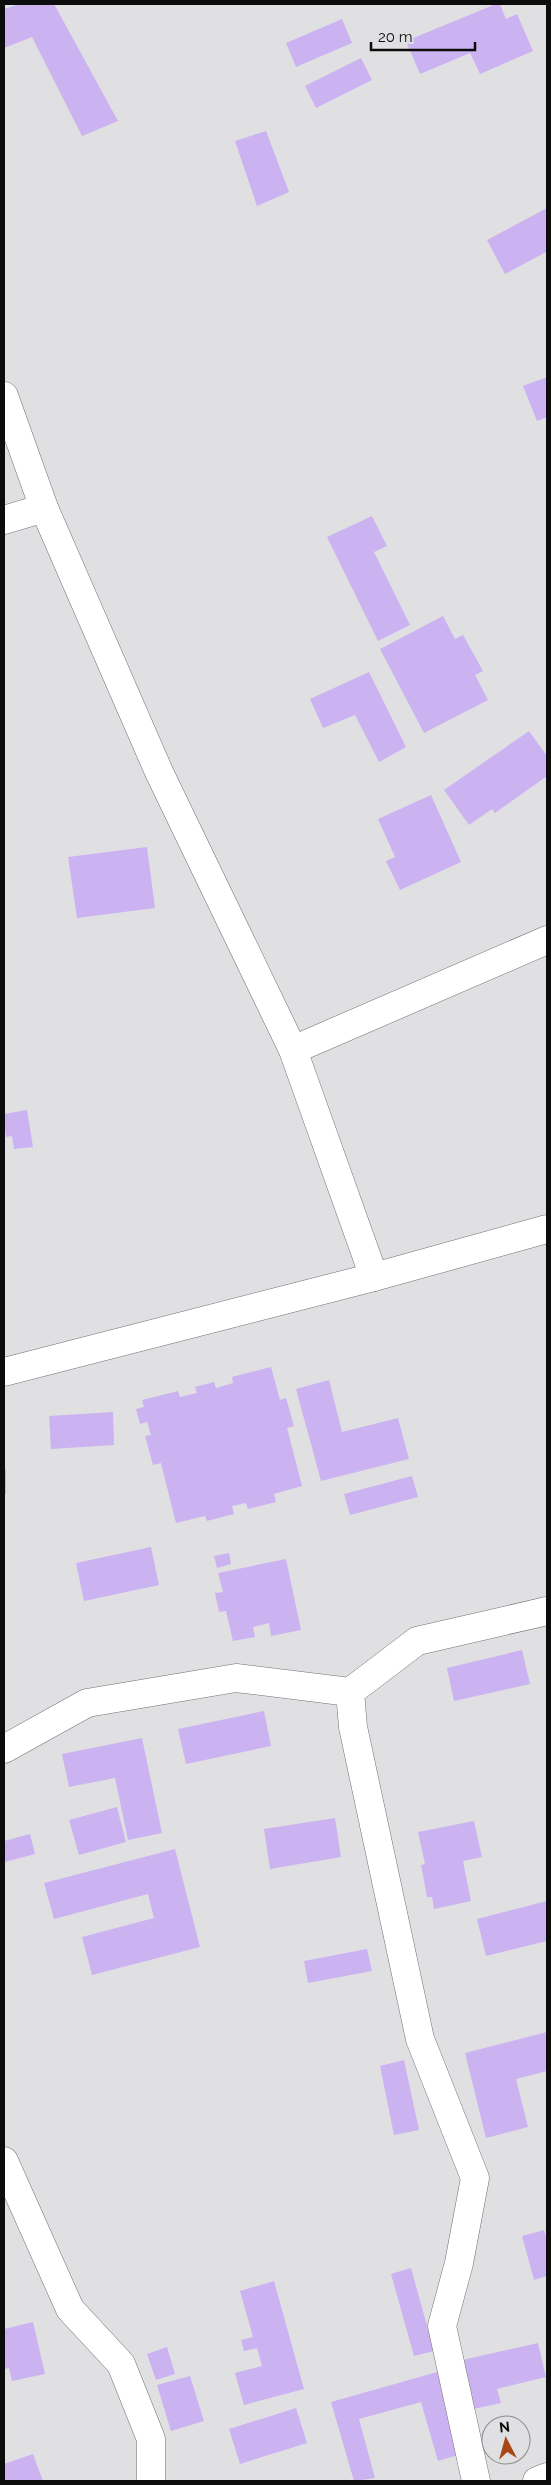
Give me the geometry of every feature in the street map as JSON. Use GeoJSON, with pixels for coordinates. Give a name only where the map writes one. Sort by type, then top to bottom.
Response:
{"type":"FeatureCollection","features":[{"type":"Feature","properties":{"kind":"street"},"geometry":{"type":"LineString","coordinates":[[4,396],[44,508],[159,772],[293,1050],[374,1277]]}},
{"type":"Feature","properties":{"kind":"street"},"geometry":{"type":"LineString","coordinates":[[4,520],[44,508]]}},
{"type":"Feature","properties":{"kind":"street"},"geometry":{"type":"LineString","coordinates":[[293,1050],[547,940]]}},
{"type":"Feature","properties":{"kind":"street"},"geometry":{"type":"LineString","coordinates":[[4,1372],[374,1277],[547,1229]]}},
{"type":"Feature","properties":{"kind":"street"},"geometry":{"type":"LineString","coordinates":[[4,1749],[87,1703],[236,1678],[350,1692],[417,1641],[547,1611]]}},
{"type":"Feature","properties":{"kind":"street"},"geometry":{"type":"LineString","coordinates":[[350,1692],[355,1736],[420,2039],[475,2178],[459,2263],[442,2326],[476,2481]]}},
{"type":"Feature","properties":{"kind":"street"},"geometry":{"type":"LineString","coordinates":[[4,2161],[70,2309],[121,2364],[151,2439],[151,2481]]}},
{"type":"Feature","properties":{"kind":"street"},"geometry":{"type":"LineString","coordinates":[[537,2481],[547,2477]]}},
{"type":"Feature","properties":{"kind":"building"},"geometry":{"type":"Polygon","coordinates":[[[20,4],[54,4],[118,121],[82,136],[32,37],[4,48],[4,9],[20,4]]]}},
{"type":"Feature","properties":{"kind":"building"},"geometry":{"type":"Polygon","coordinates":[[[500,4],[506,19],[517,14],[533,51],[480,74],[470,53],[420,74],[406,41],[500,4]]]}},
{"type":"Feature","properties":{"kind":"building"},"geometry":{"type":"Polygon","coordinates":[[[342,19],[352,43],[296,67],[286,43],[342,19]]]}},
{"type":"Feature","properties":{"kind":"building"},"geometry":{"type":"Polygon","coordinates":[[[361,58],[372,80],[316,108],[305,86],[361,58]]]}},
{"type":"Feature","properties":{"kind":"building"},"geometry":{"type":"Polygon","coordinates":[[[266,131],[289,192],[257,206],[235,141],[266,131]]]}},
{"type":"Feature","properties":{"kind":"building"},"geometry":{"type":"Polygon","coordinates":[[[547,208],[547,254],[546,252],[505,274],[487,240],[547,208]]]}},
{"type":"Feature","properties":{"kind":"building"},"geometry":{"type":"Polygon","coordinates":[[[547,377],[547,417],[537,421],[523,386],[547,377]]]}},
{"type":"Feature","properties":{"kind":"building"},"geometry":{"type":"Polygon","coordinates":[[[372,516],[387,546],[374,552],[410,625],[378,641],[327,537],[372,516]]]}},
{"type":"Feature","properties":{"kind":"building"},"geometry":{"type":"Polygon","coordinates":[[[443,616],[455,639],[463,635],[483,671],[475,675],[488,700],[424,733],[380,649],[443,616]]]}},
{"type":"Feature","properties":{"kind":"building"},"geometry":{"type":"Polygon","coordinates":[[[369,672],[406,747],[379,762],[355,715],[323,728],[310,699],[369,672]]]}},
{"type":"Feature","properties":{"kind":"building"},"geometry":{"type":"Polygon","coordinates":[[[529,731],[547,756],[547,776],[495,813],[492,809],[469,825],[444,790],[529,731]]]}},
{"type":"Feature","properties":{"kind":"building"},"geometry":{"type":"Polygon","coordinates":[[[431,795],[461,862],[400,890],[386,861],[395,857],[378,819],[431,795]]]}},
{"type":"Feature","properties":{"kind":"building"},"geometry":{"type":"Polygon","coordinates":[[[147,847],[155,908],[77,918],[68,857],[147,847]]]}},
{"type":"Feature","properties":{"kind":"building"},"geometry":{"type":"Polygon","coordinates":[[[27,1110],[33,1147],[14,1149],[12,1136],[6,1137],[4,1114],[27,1110]]]}},
{"type":"Feature","properties":{"kind":"building"},"geometry":{"type":"Polygon","coordinates":[[[271,1367],[280,1400],[286,1398],[294,1426],[287,1428],[302,1486],[274,1494],[276,1502],[248,1509],[246,1503],[232,1506],[234,1514],[207,1521],[205,1516],[176,1523],[161,1463],[153,1465],[145,1436],[151,1435],[147,1422],[140,1424],[136,1409],[144,1407],[142,1400],[178,1391],[180,1397],[197,1393],[195,1387],[214,1382],[216,1388],[233,1383],[232,1377],[271,1367]]]}},
{"type":"Feature","properties":{"kind":"building"},"geometry":{"type":"Polygon","coordinates":[[[329,1380],[342,1432],[398,1418],[409,1459],[321,1481],[296,1389],[329,1380]]]}},
{"type":"Feature","properties":{"kind":"building"},"geometry":{"type":"Polygon","coordinates":[[[113,1412],[114,1445],[51,1449],[49,1416],[113,1412]]]}},
{"type":"Feature","properties":{"kind":"building"},"geometry":{"type":"Polygon","coordinates":[[[6,1469],[6,1494],[4,1494],[4,1470],[6,1469]]]}},
{"type":"Feature","properties":{"kind":"building"},"geometry":{"type":"Polygon","coordinates":[[[412,1476],[418,1497],[350,1515],[344,1494],[412,1476]]]}},
{"type":"Feature","properties":{"kind":"building"},"geometry":{"type":"Polygon","coordinates":[[[151,1547],[159,1585],[84,1601],[76,1563],[151,1547]]]}},
{"type":"Feature","properties":{"kind":"building"},"geometry":{"type":"Polygon","coordinates":[[[229,1553],[231,1564],[217,1568],[214,1556],[229,1553]]]}},
{"type":"Feature","properties":{"kind":"building"},"geometry":{"type":"Polygon","coordinates":[[[286,1559],[301,1630],[271,1636],[269,1623],[253,1627],[255,1637],[233,1641],[226,1611],[219,1612],[215,1593],[223,1592],[218,1573],[286,1559]]]}},
{"type":"Feature","properties":{"kind":"building"},"geometry":{"type":"Polygon","coordinates":[[[522,1650],[530,1684],[454,1701],[447,1668],[522,1650]]]}},
{"type":"Feature","properties":{"kind":"building"},"geometry":{"type":"Polygon","coordinates":[[[264,1711],[271,1746],[186,1764],[178,1729],[264,1711]]]}},
{"type":"Feature","properties":{"kind":"building"},"geometry":{"type":"Polygon","coordinates":[[[142,1738],[162,1833],[128,1840],[115,1778],[69,1787],[62,1754],[142,1738]]]}},
{"type":"Feature","properties":{"kind":"building"},"geometry":{"type":"Polygon","coordinates":[[[117,1807],[126,1842],[79,1855],[69,1820],[117,1807]]]}},
{"type":"Feature","properties":{"kind":"building"},"geometry":{"type":"Polygon","coordinates":[[[335,1818],[341,1857],[270,1869],[264,1829],[335,1818]]]}},
{"type":"Feature","properties":{"kind":"building"},"geometry":{"type":"Polygon","coordinates":[[[474,1821],[482,1857],[463,1861],[471,1901],[434,1909],[432,1897],[427,1897],[421,1865],[425,1864],[418,1832],[474,1821]]]}},
{"type":"Feature","properties":{"kind":"building"},"geometry":{"type":"Polygon","coordinates":[[[30,1834],[35,1854],[5,1862],[4,1841],[30,1834]]]}},
{"type":"Feature","properties":{"kind":"building"},"geometry":{"type":"Polygon","coordinates":[[[175,1849],[200,1947],[92,1975],[82,1937],[154,1918],[148,1894],[54,1919],[44,1883],[175,1849]]]}},
{"type":"Feature","properties":{"kind":"building"},"geometry":{"type":"Polygon","coordinates":[[[547,1901],[547,1941],[486,1956],[477,1919],[547,1901]]]}},
{"type":"Feature","properties":{"kind":"building"},"geometry":{"type":"Polygon","coordinates":[[[367,1949],[372,1971],[308,1983],[304,1961],[367,1949]]]}},
{"type":"Feature","properties":{"kind":"building"},"geometry":{"type":"Polygon","coordinates":[[[547,2032],[547,2071],[516,2079],[528,2127],[486,2138],[465,2053],[547,2032]]]}},
{"type":"Feature","properties":{"kind":"building"},"geometry":{"type":"Polygon","coordinates":[[[404,2060],[419,2130],[394,2135],[380,2066],[404,2060]]]}},
{"type":"Feature","properties":{"kind":"building"},"geometry":{"type":"Polygon","coordinates":[[[544,2230],[547,2240],[547,2276],[534,2280],[522,2236],[544,2230]]]}},
{"type":"Feature","properties":{"kind":"building"},"geometry":{"type":"Polygon","coordinates":[[[411,2268],[434,2351],[414,2356],[391,2274],[411,2268]]]}},
{"type":"Feature","properties":{"kind":"building"},"geometry":{"type":"Polygon","coordinates":[[[274,2281],[304,2389],[244,2405],[235,2373],[262,2366],[257,2348],[244,2351],[241,2340],[253,2337],[240,2291],[274,2281]]]}},
{"type":"Feature","properties":{"kind":"building"},"geometry":{"type":"Polygon","coordinates":[[[33,2322],[45,2374],[12,2381],[9,2368],[4,2369],[4,2329],[33,2322]]]}},
{"type":"Feature","properties":{"kind":"building"},"geometry":{"type":"Polygon","coordinates":[[[538,2343],[546,2377],[497,2389],[501,2403],[469,2410],[458,2361],[538,2343]]]}},
{"type":"Feature","properties":{"kind":"building"},"geometry":{"type":"Polygon","coordinates":[[[167,2347],[175,2374],[156,2380],[147,2354],[167,2347]]]}},
{"type":"Feature","properties":{"kind":"building"},"geometry":{"type":"Polygon","coordinates":[[[441,2371],[465,2453],[438,2461],[421,2402],[359,2419],[375,2478],[354,2481],[331,2402],[441,2371]]]}},
{"type":"Feature","properties":{"kind":"building"},"geometry":{"type":"Polygon","coordinates":[[[190,2376],[204,2421],[171,2431],[157,2385],[190,2376]]]}},
{"type":"Feature","properties":{"kind":"building"},"geometry":{"type":"Polygon","coordinates":[[[296,2408],[307,2443],[240,2464],[229,2429],[296,2408]]]}},
{"type":"Feature","properties":{"kind":"building"},"geometry":{"type":"Polygon","coordinates":[[[33,2454],[43,2481],[4,2481],[4,2464],[33,2454]]]}}]}
